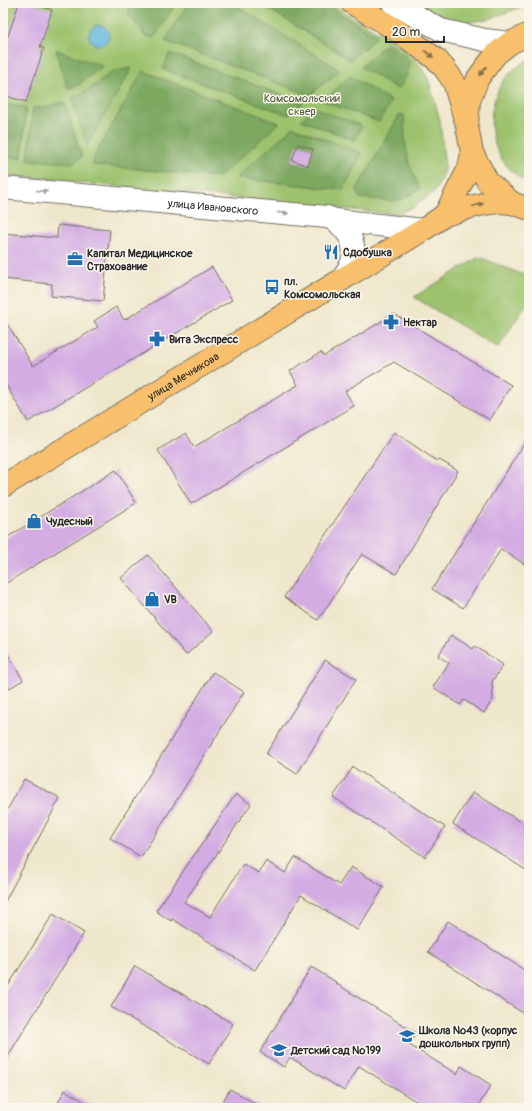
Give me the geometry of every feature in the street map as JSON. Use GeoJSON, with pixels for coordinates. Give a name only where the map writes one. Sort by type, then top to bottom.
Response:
{"type":"FeatureCollection","features":[{"type":"Feature","properties":{"kind":"main road"},"geometry":{"type":"LineString","coordinates":[[352,3],[398,31],[437,60],[445,69],[454,82],[467,126],[472,153],[488,182],[521,206]]}},
{"type":"Feature","properties":{"kind":"main road"},"geometry":{"type":"LineString","coordinates":[[467,126],[469,101],[478,78],[496,54],[524,36]]}},
{"type":"Feature","properties":{"kind":"main road","name":"улица Мечникова"},"geometry":{"type":"LineString","coordinates":[[445,215],[469,168],[472,153]]}},
{"type":"Feature","properties":{"kind":"main road","name":"улица Мечникова"},"geometry":{"type":"LineString","coordinates":[[3,486],[423,230],[445,215],[483,204],[498,202],[521,206]]}},
{"type":"Feature","properties":{"kind":"street"},"geometry":{"type":"LineString","coordinates":[[393,3],[441,30],[485,40],[524,36]]}},
{"type":"Feature","properties":{"kind":"street","name":"улица Ивановского"},"geometry":{"type":"LineString","coordinates":[[3,188],[319,217],[423,230]]}},
{"type":"Feature","properties":{"kind":"street"},"geometry":{"type":"LineString","coordinates":[[335,220],[345,228],[354,245],[353,260],[343,279]]}},
{"type":"Feature","properties":{"kind":"green space","name":"Комсомольский сквер"},"geometry":{"type":"Polygon","coordinates":[[[3,3],[330,3],[402,47],[418,63],[428,78],[440,120],[445,167],[440,182],[435,191],[414,207],[395,214],[3,175],[3,3]]]}},
{"type":"Feature","properties":{"kind":"green space"},"geometry":{"type":"Polygon","coordinates":[[[128,3],[176,3],[154,38],[144,35],[141,28],[130,18],[128,3]]]}},
{"type":"Feature","properties":{"kind":"green space"},"geometry":{"type":"Polygon","coordinates":[[[188,3],[232,3],[340,70],[310,95],[165,41],[188,3]]]}},
{"type":"Feature","properties":{"kind":"green space"},"geometry":{"type":"Polygon","coordinates":[[[259,3],[323,3],[377,36],[351,60],[259,3]]]}},
{"type":"Feature","properties":{"kind":"green space"},"geometry":{"type":"Polygon","coordinates":[[[408,3],[529,4],[489,19],[462,23],[440,20],[408,3]]]}},
{"type":"Feature","properties":{"kind":"green space"},"geometry":{"type":"Polygon","coordinates":[[[387,43],[406,57],[410,65],[407,74],[398,89],[361,67],[387,43]]]}},
{"type":"Feature","properties":{"kind":"green space"},"geometry":{"type":"Polygon","coordinates":[[[56,50],[103,66],[78,85],[68,89],[56,50]]]}},
{"type":"Feature","properties":{"kind":"green space"},"geometry":{"type":"Polygon","coordinates":[[[170,53],[303,103],[288,115],[163,69],[170,53]]]}},
{"type":"Feature","properties":{"kind":"green space"},"geometry":{"type":"Polygon","coordinates":[[[529,59],[529,183],[516,175],[498,153],[493,139],[491,125],[492,111],[502,83],[507,76],[529,59]]]}},
{"type":"Feature","properties":{"kind":"green space"},"geometry":{"type":"Polygon","coordinates":[[[132,68],[87,146],[72,99],[95,85],[113,71],[132,68]]]}},
{"type":"Feature","properties":{"kind":"green space"},"geometry":{"type":"Polygon","coordinates":[[[143,71],[279,123],[219,177],[93,165],[94,157],[143,71]]]}},
{"type":"Feature","properties":{"kind":"green space"},"geometry":{"type":"Polygon","coordinates":[[[350,76],[391,101],[379,122],[323,101],[350,76]]]}},
{"type":"Feature","properties":{"kind":"green space"},"geometry":{"type":"Polygon","coordinates":[[[64,102],[82,157],[73,163],[28,160],[33,108],[47,107],[64,102]]]}},
{"type":"Feature","properties":{"kind":"green space"},"geometry":{"type":"Polygon","coordinates":[[[3,104],[26,107],[22,158],[3,156],[3,104]]]}},
{"type":"Feature","properties":{"kind":"green space"},"geometry":{"type":"Polygon","coordinates":[[[315,108],[362,126],[355,140],[301,120],[315,108]]]}},
{"type":"Feature","properties":{"kind":"green space"},"geometry":{"type":"Polygon","coordinates":[[[400,114],[404,115],[405,142],[409,164],[420,189],[402,199],[393,201],[359,198],[357,189],[400,114]]]}},
{"type":"Feature","properties":{"kind":"green space"},"geometry":{"type":"Polygon","coordinates":[[[293,127],[362,153],[343,190],[236,178],[293,127]]]}},
{"type":"Feature","properties":{"kind":"green space"},"geometry":{"type":"Polygon","coordinates":[[[479,257],[529,277],[529,300],[498,348],[414,297],[479,257]]]}},
{"type":"Feature","properties":{"kind":"water"},"geometry":{"type":"Polygon","coordinates":[[[99,25],[106,28],[109,35],[106,42],[99,45],[92,42],[89,35],[92,28],[99,25]]]}},
{"type":"Feature","properties":{"kind":"building"},"geometry":{"type":"Polygon","coordinates":[[[19,3],[31,3],[52,10],[40,47],[44,48],[26,102],[3,95],[3,34],[8,36],[19,3]]]}},
{"type":"Feature","properties":{"kind":"building"},"geometry":{"type":"Polygon","coordinates":[[[298,144],[313,149],[308,166],[292,160],[298,144]]]}},
{"type":"Feature","properties":{"kind":"building"},"geometry":{"type":"Polygon","coordinates":[[[58,225],[110,230],[103,301],[51,296],[52,284],[3,279],[3,233],[57,238],[58,225]]]}},
{"type":"Feature","properties":{"kind":"building"},"geometry":{"type":"Polygon","coordinates":[[[212,267],[232,300],[28,422],[3,380],[3,317],[33,366],[98,327],[94,321],[116,307],[124,320],[212,267]]]}},
{"type":"Feature","properties":{"kind":"building"},"geometry":{"type":"Polygon","coordinates":[[[394,314],[511,385],[490,420],[394,362],[345,391],[354,406],[191,504],[158,450],[186,433],[194,447],[298,385],[290,371],[321,352],[324,356],[394,314]]]}},
{"type":"Feature","properties":{"kind":"building"},"geometry":{"type":"Polygon","coordinates":[[[394,432],[437,461],[438,459],[458,471],[396,574],[362,554],[318,620],[284,597],[394,432]]]}},
{"type":"Feature","properties":{"kind":"building"},"geometry":{"type":"Polygon","coordinates":[[[529,436],[529,567],[501,549],[463,608],[432,589],[529,436]]]}},
{"type":"Feature","properties":{"kind":"building"},"geometry":{"type":"Polygon","coordinates":[[[116,470],[136,503],[3,585],[3,540],[116,470]]]}},
{"type":"Feature","properties":{"kind":"building"},"geometry":{"type":"Polygon","coordinates":[[[148,555],[213,631],[186,655],[121,578],[148,555]]]}},
{"type":"Feature","properties":{"kind":"building"},"geometry":{"type":"Polygon","coordinates":[[[451,635],[473,649],[475,646],[503,665],[492,682],[493,699],[484,713],[464,700],[460,705],[433,687],[449,663],[438,656],[451,635]]]}},
{"type":"Feature","properties":{"kind":"building"},"geometry":{"type":"Polygon","coordinates":[[[3,646],[23,680],[3,692],[3,646]]]}},
{"type":"Feature","properties":{"kind":"building"},"geometry":{"type":"Polygon","coordinates":[[[325,660],[356,679],[297,774],[266,754],[325,660]]]}},
{"type":"Feature","properties":{"kind":"building"},"geometry":{"type":"Polygon","coordinates":[[[213,672],[244,692],[141,857],[110,838],[213,672]]]}},
{"type":"Feature","properties":{"kind":"building"},"geometry":{"type":"Polygon","coordinates":[[[353,767],[445,827],[425,857],[333,797],[353,767]]]}},
{"type":"Feature","properties":{"kind":"building"},"geometry":{"type":"Polygon","coordinates":[[[24,779],[60,798],[3,905],[3,818],[24,779]]]}},
{"type":"Feature","properties":{"kind":"building"},"geometry":{"type":"Polygon","coordinates":[[[473,792],[529,827],[529,872],[453,824],[473,792]]]}},
{"type":"Feature","properties":{"kind":"building"},"geometry":{"type":"Polygon","coordinates":[[[236,794],[251,804],[184,902],[210,917],[243,864],[259,873],[266,861],[285,873],[295,857],[339,885],[351,867],[384,887],[357,930],[301,895],[255,970],[172,919],[171,921],[156,911],[236,794]]]}},
{"type":"Feature","properties":{"kind":"building"},"geometry":{"type":"Polygon","coordinates":[[[53,914],[84,933],[3,1064],[3,994],[53,914]]]}},
{"type":"Feature","properties":{"kind":"building"},"geometry":{"type":"Polygon","coordinates":[[[448,921],[529,973],[529,1017],[428,952],[448,921]]]}},
{"type":"Feature","properties":{"kind":"building"},"geometry":{"type":"Polygon","coordinates":[[[135,966],[233,1024],[209,1064],[111,1007],[135,966]]]}},
{"type":"Feature","properties":{"kind":"building"},"geometry":{"type":"Polygon","coordinates":[[[311,967],[416,1033],[409,1045],[457,1074],[461,1066],[491,1085],[477,1108],[427,1108],[359,1066],[344,1091],[290,1057],[284,1067],[260,1052],[311,967]]]}},
{"type":"Feature","properties":{"kind":"building"},"geometry":{"type":"Polygon","coordinates":[[[230,1089],[263,1108],[219,1108],[230,1089]]]}},
{"type":"Feature","properties":{"kind":"building"},"geometry":{"type":"Polygon","coordinates":[[[65,1090],[95,1108],[55,1108],[65,1090]]]}},
{"type":"Feature","properties":{"kind":"place","name":"Сдобушка"},"geometry":{"type":"Point","coordinates":[331,252]}},
{"type":"Feature","properties":{"kind":"place","name":"Капитал Медицинское Страхование"},"geometry":{"type":"Point","coordinates":[75,259]}},
{"type":"Feature","properties":{"kind":"place","name":"пл. Комсомольская"},"geometry":{"type":"Point","coordinates":[272,287]}},
{"type":"Feature","properties":{"kind":"place","name":"Нектар"},"geometry":{"type":"Point","coordinates":[391,322]}},
{"type":"Feature","properties":{"kind":"place","name":"Вита Экспресс"},"geometry":{"type":"Point","coordinates":[157,339]}},
{"type":"Feature","properties":{"kind":"place","name":"Чудесный"},"geometry":{"type":"Point","coordinates":[34,521]}},
{"type":"Feature","properties":{"kind":"place","name":"VB"},"geometry":{"type":"Point","coordinates":[152,599]}},
{"type":"Feature","properties":{"kind":"place","name":"Школа №43 (корпус дошкольных групп)"},"geometry":{"type":"Point","coordinates":[407,1036]}},
{"type":"Feature","properties":{"kind":"place","name":"Детский сад №199"},"geometry":{"type":"Point","coordinates":[279,1050]}}]}
